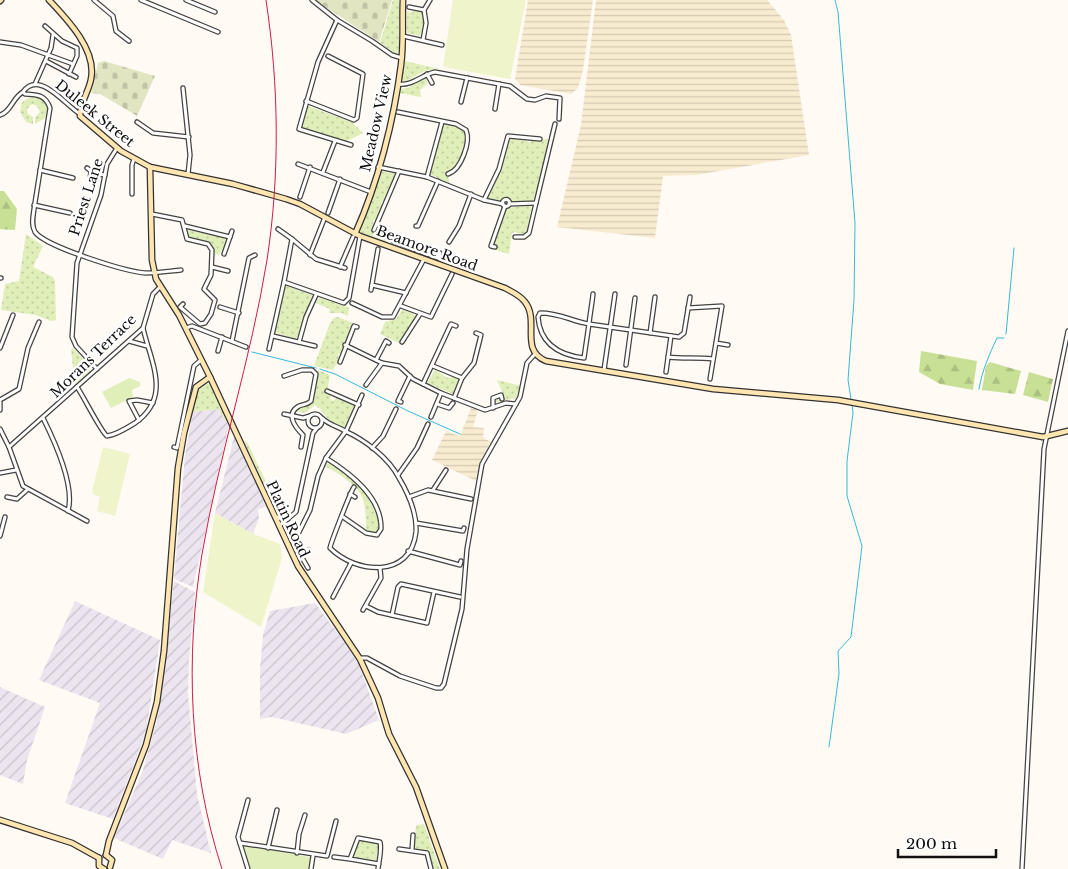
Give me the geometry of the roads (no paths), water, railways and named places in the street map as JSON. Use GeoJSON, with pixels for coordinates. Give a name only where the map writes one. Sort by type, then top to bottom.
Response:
{"type":"FeatureCollection","features":[{"type":"Feature","properties":{"kind":"main road"},"geometry":{"type":"LineString","coordinates":[[49,0],[76,34],[91,63],[90,82],[80,114]]}},
{"type":"Feature","properties":{"kind":"main road","name":"Meadow View"},"geometry":{"type":"LineString","coordinates":[[356,236],[378,167],[398,84],[403,36],[402,0]]}},
{"type":"Feature","properties":{"kind":"main road","name":"Duleek Street"},"geometry":{"type":"LineString","coordinates":[[80,114],[118,148],[150,167]]}},
{"type":"Feature","properties":{"kind":"main road","name":"Beamore Road"},"geometry":{"type":"LineString","coordinates":[[150,167],[233,184],[286,199],[356,236],[505,288],[520,297],[529,310],[530,344],[535,354]]}},
{"type":"Feature","properties":{"kind":"main road","name":"Platin Road"},"geometry":{"type":"LineString","coordinates":[[150,167],[154,272],[160,286],[186,328],[303,575],[359,658],[378,698],[390,734],[416,787],[444,869]]}},
{"type":"Feature","properties":{"kind":"main road"},"geometry":{"type":"LineString","coordinates":[[535,354],[551,362],[604,371],[721,390],[838,400],[1045,437],[1068,431]]}},
{"type":"Feature","properties":{"kind":"main road"},"geometry":{"type":"LineString","coordinates":[[99,858],[106,854],[109,841],[146,745],[157,702],[164,651],[178,468],[187,408],[196,387],[210,377]]}},
{"type":"Feature","properties":{"kind":"main road"},"geometry":{"type":"LineString","coordinates":[[0,820],[72,843],[99,858]]}},
{"type":"Feature","properties":{"kind":"main road"},"geometry":{"type":"LineString","coordinates":[[99,858],[98,863],[103,869],[112,868],[112,860],[106,854]]}},
{"type":"Feature","properties":{"kind":"street"},"geometry":{"type":"LineString","coordinates":[[94,0],[113,16],[116,31],[129,41]]}},
{"type":"Feature","properties":{"kind":"street"},"geometry":{"type":"LineString","coordinates":[[142,0],[218,32]]}},
{"type":"Feature","properties":{"kind":"street"},"geometry":{"type":"LineString","coordinates":[[186,0],[214,12]]}},
{"type":"Feature","properties":{"kind":"street"},"geometry":{"type":"LineString","coordinates":[[312,0],[337,20],[400,58]]}},
{"type":"Feature","properties":{"kind":"street"},"geometry":{"type":"LineString","coordinates":[[423,40],[426,22],[424,10],[430,0]]}},
{"type":"Feature","properties":{"kind":"street"},"geometry":{"type":"LineString","coordinates":[[409,7],[424,10]]}},
{"type":"Feature","properties":{"kind":"street","name":"Meadow View"},"geometry":{"type":"LineString","coordinates":[[337,20],[318,62],[299,129],[351,145]]}},
{"type":"Feature","properties":{"kind":"street"},"geometry":{"type":"LineString","coordinates":[[45,26],[53,35],[77,48],[78,51],[69,74]]}},
{"type":"Feature","properties":{"kind":"street"},"geometry":{"type":"LineString","coordinates":[[35,84],[48,56],[53,35]]}},
{"type":"Feature","properties":{"kind":"street"},"geometry":{"type":"LineString","coordinates":[[403,36],[442,45]]}},
{"type":"Feature","properties":{"kind":"street"},"geometry":{"type":"LineString","coordinates":[[0,42],[21,45],[73,64]]}},
{"type":"Feature","properties":{"kind":"street"},"geometry":{"type":"LineString","coordinates":[[306,101],[344,117],[354,120],[357,118],[363,74],[328,56]]}},
{"type":"Feature","properties":{"kind":"street"},"geometry":{"type":"LineString","coordinates":[[46,61],[76,77]]}},
{"type":"Feature","properties":{"kind":"street"},"geometry":{"type":"LineString","coordinates":[[398,84],[409,85],[427,74],[435,72],[513,88],[524,98],[532,100],[546,96],[559,97],[562,101],[559,119]]}},
{"type":"Feature","properties":{"kind":"street"},"geometry":{"type":"LineString","coordinates":[[427,74],[432,83]]}},
{"type":"Feature","properties":{"kind":"street"},"geometry":{"type":"LineString","coordinates":[[461,102],[467,78]]}},
{"type":"Feature","properties":{"kind":"street","name":"Duleek Street"},"geometry":{"type":"LineString","coordinates":[[24,90],[35,84],[44,86],[80,114]]}},
{"type":"Feature","properties":{"kind":"street"},"geometry":{"type":"LineString","coordinates":[[495,110],[499,84]]}},
{"type":"Feature","properties":{"kind":"street"},"geometry":{"type":"LineString","coordinates":[[182,88],[189,137],[188,174]]}},
{"type":"Feature","properties":{"kind":"street"},"geometry":{"type":"LineString","coordinates":[[0,115],[6,112],[16,96],[24,90],[44,97],[50,108],[34,205],[32,223],[36,232],[51,243],[79,255],[134,270],[154,272],[181,270]]}},
{"type":"Feature","properties":{"kind":"street"},"geometry":{"type":"LineString","coordinates":[[398,112],[460,126],[467,134],[462,158],[453,172],[448,174]]}},
{"type":"Feature","properties":{"kind":"street"},"geometry":{"type":"LineString","coordinates":[[137,122],[153,133],[189,137]]}},
{"type":"Feature","properties":{"kind":"street"},"geometry":{"type":"LineString","coordinates":[[427,177],[442,122]]}},
{"type":"Feature","properties":{"kind":"street"},"geometry":{"type":"LineString","coordinates":[[516,237],[524,237],[528,234],[555,124]]}},
{"type":"Feature","properties":{"kind":"street"},"geometry":{"type":"LineString","coordinates":[[548,129],[554,130]]}},
{"type":"Feature","properties":{"kind":"street"},"geometry":{"type":"LineString","coordinates":[[484,200],[499,169],[507,137],[511,135],[528,140],[540,140]]}},
{"type":"Feature","properties":{"kind":"street"},"geometry":{"type":"LineString","coordinates":[[324,172],[335,141]]}},
{"type":"Feature","properties":{"kind":"street","name":"Priest Lane"},"geometry":{"type":"LineString","coordinates":[[97,369],[76,346],[72,337],[79,255],[101,195],[108,161],[118,148]]}},
{"type":"Feature","properties":{"kind":"street"},"geometry":{"type":"LineString","coordinates":[[132,194],[132,164],[134,159]]}},
{"type":"Feature","properties":{"kind":"street","name":"Meadow View"},"geometry":{"type":"LineString","coordinates":[[298,164],[324,172],[371,192]]}},
{"type":"Feature","properties":{"kind":"street"},"geometry":{"type":"LineString","coordinates":[[300,197],[310,167]]}},
{"type":"Feature","properties":{"kind":"street"},"geometry":{"type":"LineString","coordinates":[[378,167],[427,177],[484,200],[504,205]]}},
{"type":"Feature","properties":{"kind":"street"},"geometry":{"type":"LineString","coordinates":[[87,168],[91,173],[105,175]]}},
{"type":"Feature","properties":{"kind":"street"},"geometry":{"type":"LineString","coordinates":[[40,170],[74,178]]}},
{"type":"Feature","properties":{"kind":"street"},"geometry":{"type":"LineString","coordinates":[[374,230],[375,222],[399,171]]}},
{"type":"Feature","properties":{"kind":"street"},"geometry":{"type":"LineString","coordinates":[[90,179],[91,173]]}},
{"type":"Feature","properties":{"kind":"street"},"geometry":{"type":"LineString","coordinates":[[328,213],[340,179]]}},
{"type":"Feature","properties":{"kind":"street"},"geometry":{"type":"LineString","coordinates":[[416,226],[418,226],[438,181]]}},
{"type":"Feature","properties":{"kind":"street"},"geometry":{"type":"LineString","coordinates":[[449,242],[456,235],[471,194]]}},
{"type":"Feature","properties":{"kind":"street"},"geometry":{"type":"LineString","coordinates":[[494,247],[491,246],[506,200],[509,204],[536,203]]}},
{"type":"Feature","properties":{"kind":"street"},"geometry":{"type":"LineString","coordinates":[[34,205],[70,213]]}},
{"type":"Feature","properties":{"kind":"street"},"geometry":{"type":"LineString","coordinates":[[152,214],[180,218],[185,226],[187,238],[210,247],[213,254],[211,275],[204,290],[215,302],[205,323],[200,324],[188,315],[180,307],[183,304]]}},
{"type":"Feature","properties":{"kind":"street"},"geometry":{"type":"LineString","coordinates":[[310,255],[324,218]]}},
{"type":"Feature","properties":{"kind":"street"},"geometry":{"type":"LineString","coordinates":[[185,226],[230,237]]}},
{"type":"Feature","properties":{"kind":"street"},"geometry":{"type":"LineString","coordinates":[[278,229],[320,261],[345,268]]}},
{"type":"Feature","properties":{"kind":"street"},"geometry":{"type":"LineString","coordinates":[[224,254],[232,231]]}},
{"type":"Feature","properties":{"kind":"street"},"geometry":{"type":"LineString","coordinates":[[340,267],[356,236]]}},
{"type":"Feature","properties":{"kind":"street"},"geometry":{"type":"LineString","coordinates":[[284,282],[316,295],[341,302],[348,300],[356,236]]}},
{"type":"Feature","properties":{"kind":"street"},"geometry":{"type":"LineString","coordinates":[[269,349],[292,239]]}},
{"type":"Feature","properties":{"kind":"street"},"geometry":{"type":"LineString","coordinates":[[393,241],[441,259],[440,253]]}},
{"type":"Feature","properties":{"kind":"street"},"geometry":{"type":"LineString","coordinates":[[396,250],[398,243]]}},
{"type":"Feature","properties":{"kind":"street"},"geometry":{"type":"LineString","coordinates":[[371,290],[378,249]]}},
{"type":"Feature","properties":{"kind":"street"},"geometry":{"type":"LineString","coordinates":[[232,341],[239,313],[248,258],[255,255]]}},
{"type":"Feature","properties":{"kind":"street"},"geometry":{"type":"LineString","coordinates":[[352,303],[388,318],[395,315],[424,259]]}},
{"type":"Feature","properties":{"kind":"street"},"geometry":{"type":"LineString","coordinates":[[212,267],[228,272]]}},
{"type":"Feature","properties":{"kind":"street"},"geometry":{"type":"LineString","coordinates":[[401,306],[428,317],[433,316],[452,274]]}},
{"type":"Feature","properties":{"kind":"street"},"geometry":{"type":"LineString","coordinates":[[372,285],[406,293]]}},
{"type":"Feature","properties":{"kind":"street","name":"Morans Terrace"},"geometry":{"type":"LineString","coordinates":[[9,447],[142,328],[153,294],[160,286]]}},
{"type":"Feature","properties":{"kind":"street"},"geometry":{"type":"LineString","coordinates":[[593,294],[589,324],[584,358],[565,355],[550,345],[540,332],[538,317],[542,313],[563,315],[577,322],[589,324],[670,336],[679,337],[684,333],[690,297]]}},
{"type":"Feature","properties":{"kind":"street"},"geometry":{"type":"LineString","coordinates":[[604,371],[615,294]]}},
{"type":"Feature","properties":{"kind":"street"},"geometry":{"type":"LineString","coordinates":[[299,342],[306,317],[316,295]]}},
{"type":"Feature","properties":{"kind":"street"},"geometry":{"type":"LineString","coordinates":[[650,333],[655,297]]}},
{"type":"Feature","properties":{"kind":"street"},"geometry":{"type":"LineString","coordinates":[[626,365],[635,298]]}},
{"type":"Feature","properties":{"kind":"street"},"geometry":{"type":"LineString","coordinates":[[688,308],[722,306],[710,379]]}},
{"type":"Feature","properties":{"kind":"street"},"geometry":{"type":"LineString","coordinates":[[220,307],[239,313]]}},
{"type":"Feature","properties":{"kind":"street"},"geometry":{"type":"LineString","coordinates":[[402,342],[420,314]]}},
{"type":"Feature","properties":{"kind":"street"},"geometry":{"type":"LineString","coordinates":[[0,348],[13,315]]}},
{"type":"Feature","properties":{"kind":"street"},"geometry":{"type":"LineString","coordinates":[[0,410],[0,401],[19,389],[28,348],[39,322]]}},
{"type":"Feature","properties":{"kind":"street"},"geometry":{"type":"LineString","coordinates":[[423,384],[451,324],[456,326]]}},
{"type":"Feature","properties":{"kind":"street"},"geometry":{"type":"LineString","coordinates":[[186,328],[192,326],[246,347]]}},
{"type":"Feature","properties":{"kind":"street"},"geometry":{"type":"LineString","coordinates":[[340,362],[354,326],[358,327]]}},
{"type":"Feature","properties":{"kind":"street"},"geometry":{"type":"LineString","coordinates":[[77,387],[101,430],[107,436],[123,430],[138,420],[153,403],[157,384],[142,328]]}},
{"type":"Feature","properties":{"kind":"street"},"geometry":{"type":"LineString","coordinates":[[1022,869],[1045,437],[1068,331]]}},
{"type":"Feature","properties":{"kind":"street"},"geometry":{"type":"LineString","coordinates":[[454,398],[462,378],[474,363],[481,335],[476,333]]}},
{"type":"Feature","properties":{"kind":"street"},"geometry":{"type":"LineString","coordinates":[[273,336],[314,346]]}},
{"type":"Feature","properties":{"kind":"street"},"geometry":{"type":"LineString","coordinates":[[666,372],[670,336]]}},
{"type":"Feature","properties":{"kind":"street"},"geometry":{"type":"LineString","coordinates":[[218,350],[222,338]]}},
{"type":"Feature","properties":{"kind":"street"},"geometry":{"type":"LineString","coordinates":[[129,340],[147,346]]}},
{"type":"Feature","properties":{"kind":"street"},"geometry":{"type":"LineString","coordinates":[[376,360],[386,341],[389,343]]}},
{"type":"Feature","properties":{"kind":"street"},"geometry":{"type":"LineString","coordinates":[[716,343],[728,345]]}},
{"type":"Feature","properties":{"kind":"street"},"geometry":{"type":"LineString","coordinates":[[346,345],[382,363],[399,366],[423,384],[485,410],[506,403],[516,404]]}},
{"type":"Feature","properties":{"kind":"street"},"geometry":{"type":"LineString","coordinates":[[359,658],[368,658],[400,676],[436,688],[440,688],[444,684],[462,609],[467,549],[482,464],[516,404],[524,387],[527,363],[535,354]]}},
{"type":"Feature","properties":{"kind":"street"},"geometry":{"type":"LineString","coordinates":[[668,357],[713,359]]}},
{"type":"Feature","properties":{"kind":"street"},"geometry":{"type":"LineString","coordinates":[[174,447],[177,448],[187,408],[194,366],[201,360]]}},
{"type":"Feature","properties":{"kind":"street"},"geometry":{"type":"LineString","coordinates":[[366,385],[382,363]]}},
{"type":"Feature","properties":{"kind":"street"},"geometry":{"type":"LineString","coordinates":[[433,366],[462,378]]}},
{"type":"Feature","properties":{"kind":"street"},"geometry":{"type":"LineString","coordinates":[[284,376],[302,370],[312,370],[316,374],[310,401],[297,408],[293,416],[293,425],[303,435],[301,447]]}},
{"type":"Feature","properties":{"kind":"street"},"geometry":{"type":"LineString","coordinates":[[400,402],[398,401],[410,376]]}},
{"type":"Feature","properties":{"kind":"street"},"geometry":{"type":"LineString","coordinates":[[327,390],[359,405]]}},
{"type":"Feature","properties":{"kind":"street"},"geometry":{"type":"LineString","coordinates":[[431,417],[441,393]]}},
{"type":"Feature","properties":{"kind":"street"},"geometry":{"type":"LineString","coordinates":[[332,400],[335,394]]}},
{"type":"Feature","properties":{"kind":"street"},"geometry":{"type":"LineString","coordinates":[[308,568],[296,542],[298,532],[310,510],[318,476],[326,458],[346,431],[362,395]]}},
{"type":"Feature","properties":{"kind":"street"},"geometry":{"type":"LineString","coordinates":[[493,408],[493,398],[501,395],[502,399]]}},
{"type":"Feature","properties":{"kind":"street"},"geometry":{"type":"LineString","coordinates":[[138,420],[130,401],[138,400],[153,403]]}},
{"type":"Feature","properties":{"kind":"street"},"geometry":{"type":"LineString","coordinates":[[436,404],[449,408],[453,403]]}},
{"type":"Feature","properties":{"kind":"street"},"geometry":{"type":"LineString","coordinates":[[372,448],[384,436],[396,409]]}},
{"type":"Feature","properties":{"kind":"street"},"geometry":{"type":"LineString","coordinates":[[284,414],[303,418],[316,413],[328,423],[346,431],[372,448],[398,475],[409,497],[416,523],[414,539],[408,551],[397,562],[380,568],[367,568],[351,563],[332,551],[329,546],[354,488]]}},
{"type":"Feature","properties":{"kind":"street"},"geometry":{"type":"LineString","coordinates":[[308,423],[310,416]]}},
{"type":"Feature","properties":{"kind":"street"},"geometry":{"type":"LineString","coordinates":[[43,418],[61,457],[69,499],[68,511]]}},
{"type":"Feature","properties":{"kind":"street"},"geometry":{"type":"LineString","coordinates":[[303,418],[311,427],[313,433]]}},
{"type":"Feature","properties":{"kind":"street"},"geometry":{"type":"LineString","coordinates":[[322,418],[322,425]]}},
{"type":"Feature","properties":{"kind":"street"},"geometry":{"type":"LineString","coordinates":[[279,527],[291,518],[297,510],[313,433],[317,428],[328,423]]}},
{"type":"Feature","properties":{"kind":"street"},"geometry":{"type":"LineString","coordinates":[[398,475],[417,448],[428,424]]}},
{"type":"Feature","properties":{"kind":"street"},"geometry":{"type":"LineString","coordinates":[[311,427],[317,428]]}},
{"type":"Feature","properties":{"kind":"street"},"geometry":{"type":"LineString","coordinates":[[0,429],[9,447],[20,482],[28,490],[87,521]]}},
{"type":"Feature","properties":{"kind":"street"},"geometry":{"type":"LineString","coordinates":[[326,458],[349,473],[364,488],[377,510],[382,529],[377,534],[366,533],[343,517]]}},
{"type":"Feature","properties":{"kind":"street"},"geometry":{"type":"LineString","coordinates":[[0,473],[16,470]]}},
{"type":"Feature","properties":{"kind":"street"},"geometry":{"type":"LineString","coordinates":[[433,490],[446,470]]}},
{"type":"Feature","properties":{"kind":"street"},"geometry":{"type":"LineString","coordinates":[[17,498],[28,490]]}},
{"type":"Feature","properties":{"kind":"street"},"geometry":{"type":"LineString","coordinates":[[409,497],[420,491],[433,490],[471,499]]}},
{"type":"Feature","properties":{"kind":"street"},"geometry":{"type":"LineString","coordinates":[[350,494],[356,497]]}},
{"type":"Feature","properties":{"kind":"street"},"geometry":{"type":"LineString","coordinates":[[7,496],[24,500]]}},
{"type":"Feature","properties":{"kind":"street"},"geometry":{"type":"LineString","coordinates":[[462,502],[463,497]]}},
{"type":"Feature","properties":{"kind":"street"},"geometry":{"type":"LineString","coordinates":[[273,514],[281,519],[291,518]]}},
{"type":"Feature","properties":{"kind":"street"},"geometry":{"type":"LineString","coordinates":[[0,535],[5,516]]}},
{"type":"Feature","properties":{"kind":"street"},"geometry":{"type":"LineString","coordinates":[[416,523],[463,531],[464,528]]}},
{"type":"Feature","properties":{"kind":"street"},"geometry":{"type":"LineString","coordinates":[[300,554],[309,550]]}},
{"type":"Feature","properties":{"kind":"street"},"geometry":{"type":"LineString","coordinates":[[408,551],[460,565],[461,561]]}},
{"type":"Feature","properties":{"kind":"street"},"geometry":{"type":"LineString","coordinates":[[333,597],[351,563]]}},
{"type":"Feature","properties":{"kind":"street"},"geometry":{"type":"LineString","coordinates":[[363,610],[381,578],[380,568]]}},
{"type":"Feature","properties":{"kind":"street"},"geometry":{"type":"LineString","coordinates":[[392,615],[399,585],[460,597]]}},
{"type":"Feature","properties":{"kind":"street"},"geometry":{"type":"LineString","coordinates":[[366,606],[378,612],[428,623],[434,592]]}},
{"type":"Feature","properties":{"kind":"street"},"geometry":{"type":"LineString","coordinates":[[248,800],[238,832],[248,869]]}},
{"type":"Feature","properties":{"kind":"street"},"geometry":{"type":"LineString","coordinates":[[268,848],[276,810]]}},
{"type":"Feature","properties":{"kind":"street"},"geometry":{"type":"LineString","coordinates":[[297,853],[299,834],[305,815]]}},
{"type":"Feature","properties":{"kind":"street"},"geometry":{"type":"LineString","coordinates":[[240,844],[324,857],[329,855],[330,837],[336,821]]}},
{"type":"Feature","properties":{"kind":"street"},"geometry":{"type":"LineString","coordinates":[[412,850],[413,835]]}},
{"type":"Feature","properties":{"kind":"street"},"geometry":{"type":"LineString","coordinates":[[350,859],[358,838],[377,840],[381,843],[378,869]]}},
{"type":"Feature","properties":{"kind":"street"},"geometry":{"type":"LineString","coordinates":[[400,849],[428,854],[431,869]]}},
{"type":"Feature","properties":{"kind":"street"},"geometry":{"type":"LineString","coordinates":[[311,869],[313,856]]}},
{"type":"Feature","properties":{"kind":"street"},"geometry":{"type":"LineString","coordinates":[[334,857],[379,864]]}},
{"type":"Feature","properties":{"kind":"waterway"},"geometry":{"type":"LineString","coordinates":[[835,0],[838,12],[855,223],[854,300],[848,380],[851,399]]}},
{"type":"Feature","properties":{"kind":"waterway"},"geometry":{"type":"LineString","coordinates":[[1006,334],[1014,248]]}},
{"type":"Feature","properties":{"kind":"waterway"},"geometry":{"type":"LineString","coordinates":[[979,389],[986,363],[997,338],[1004,338]]}},
{"type":"Feature","properties":{"kind":"waterway"},"geometry":{"type":"LineString","coordinates":[[252,352],[316,368]]}},
{"type":"Feature","properties":{"kind":"waterway"},"geometry":{"type":"LineString","coordinates":[[320,369],[335,374],[408,411],[460,434]]}},
{"type":"Feature","properties":{"kind":"waterway"},"geometry":{"type":"LineString","coordinates":[[829,747],[839,674],[838,651],[851,637],[862,546],[847,496],[847,461],[853,413],[852,404]]}},
{"type":"Feature","properties":{"kind":"railway"},"geometry":{"type":"LineString","coordinates":[[222,869],[211,831],[197,752],[193,713],[193,633],[202,554],[209,517],[260,297],[271,228],[276,163],[276,130],[273,65],[266,0]]}}]}
